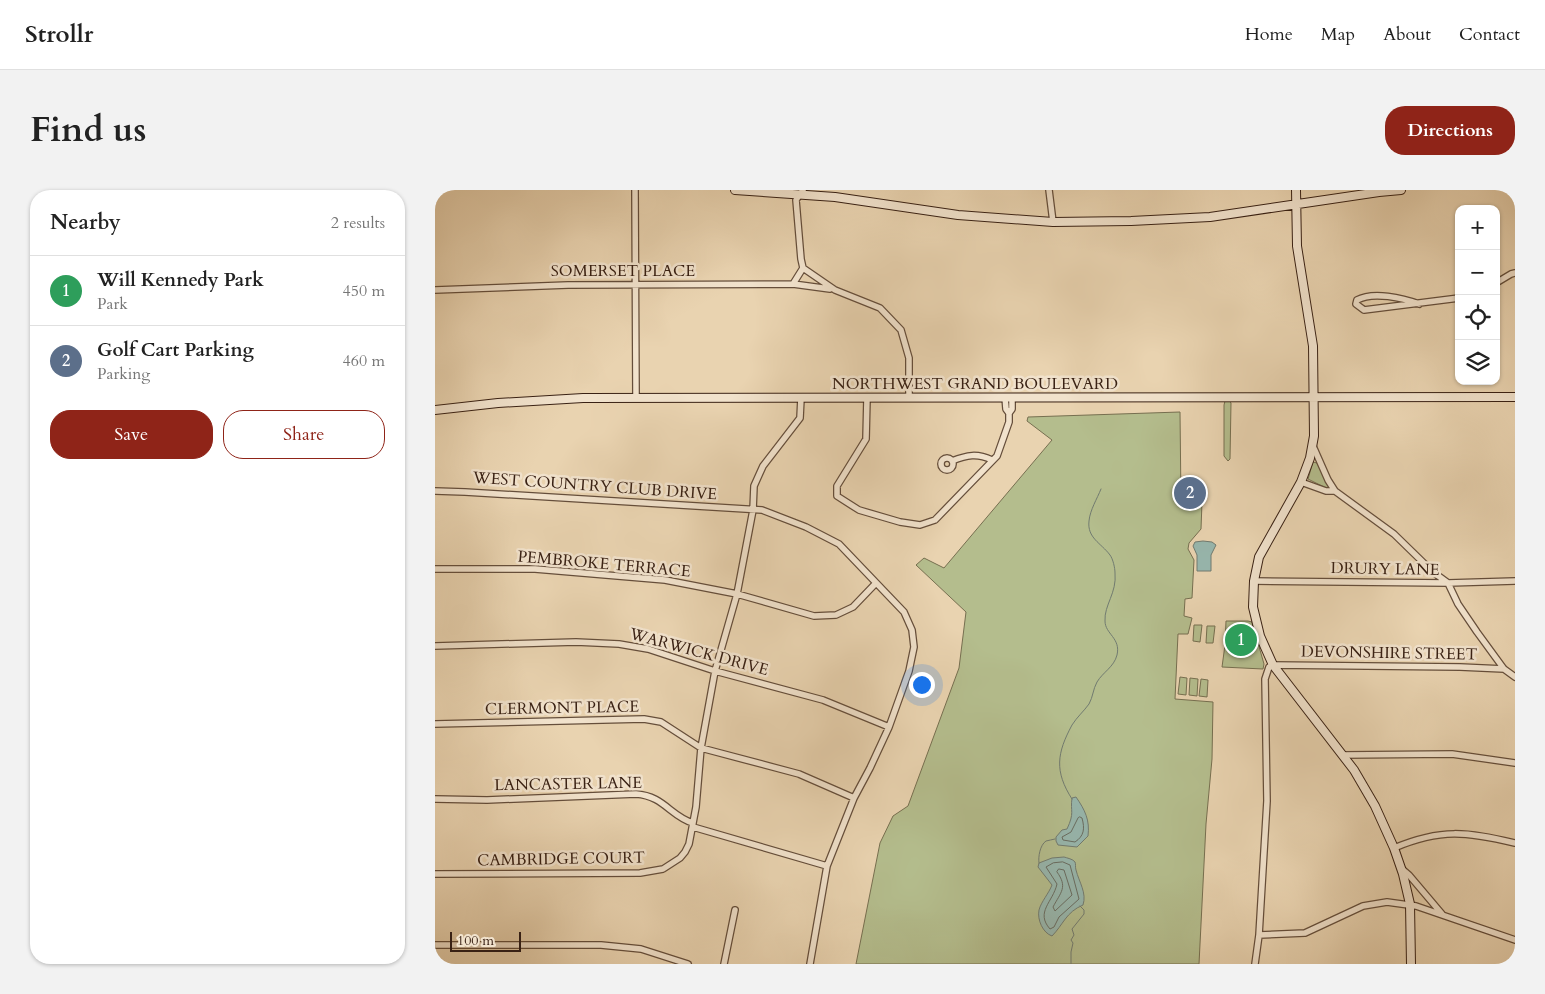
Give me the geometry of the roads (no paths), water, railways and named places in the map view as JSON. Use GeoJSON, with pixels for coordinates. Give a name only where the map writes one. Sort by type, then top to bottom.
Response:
{"type":"FeatureCollection","features":[{"type":"Feature","properties":{"kind":"street"},"geometry":{"type":"LineString","coordinates":[[635,190],[636,397]]}},
{"type":"Feature","properties":{"kind":"street"},"geometry":{"type":"LineString","coordinates":[[735,190],[801,192],[958,215],[1053,222],[1210,217],[1401,190]]}},
{"type":"Feature","properties":{"kind":"street"},"geometry":{"type":"LineString","coordinates":[[1049,190],[1053,222]]}},
{"type":"Feature","properties":{"kind":"street"},"geometry":{"type":"LineString","coordinates":[[1296,190],[1297,246],[1313,346],[1313,446],[1301,482],[1259,557],[1254,581],[1253,607],[1263,646],[1273,665],[1343,755],[1365,788],[1394,848],[1402,869],[1410,904],[1411,964]]}},
{"type":"Feature","properties":{"kind":"street"},"geometry":{"type":"LineString","coordinates":[[793,284],[803,268],[796,200],[801,192]]}},
{"type":"Feature","properties":{"kind":"street"},"geometry":{"type":"LineString","coordinates":[[803,268],[835,290],[880,308],[901,330],[909,358],[909,398]]}},
{"type":"Feature","properties":{"kind":"street"},"geometry":{"type":"LineString","coordinates":[[1500,281],[1515,273]]}},
{"type":"Feature","properties":{"kind":"street","name":"SOMERSET PLACE"},"geometry":{"type":"LineString","coordinates":[[435,290],[636,284],[793,284],[835,290]]}},
{"type":"Feature","properties":{"kind":"street"},"geometry":{"type":"LineString","coordinates":[[1419,304],[1405,299],[1385,296],[1362,297],[1357,300],[1356,304],[1364,310],[1419,304],[1455,299]]}},
{"type":"Feature","properties":{"kind":"street","name":"NORTHWEST GRAND BOULEVARD"},"geometry":{"type":"LineString","coordinates":[[435,410],[529,400],[636,397],[1515,397]]}},
{"type":"Feature","properties":{"kind":"street"},"geometry":{"type":"LineString","coordinates":[[867,398],[866,439],[837,486],[837,496],[859,510],[900,522],[920,525],[935,520],[997,456],[1009,422],[1009,413],[1006,409],[1009,397]]}},
{"type":"Feature","properties":{"kind":"street","name":"CAMBRIDGE COURT"},"geometry":{"type":"LineString","coordinates":[[435,874],[640,873],[663,870],[685,852],[689,844],[693,825],[701,748],[715,671],[737,594],[753,510],[754,486],[763,466],[801,418],[801,398]]}},
{"type":"Feature","properties":{"kind":"street"},"geometry":{"type":"LineString","coordinates":[[1313,446],[1335,491],[1394,534],[1433,572],[1448,583],[1463,611],[1505,669],[1515,677]]}},
{"type":"Feature","properties":{"kind":"street"},"geometry":{"type":"LineString","coordinates":[[952,461],[967,455],[984,456],[992,460]]}},
{"type":"Feature","properties":{"kind":"street"},"geometry":{"type":"LineString","coordinates":[[1301,482],[1326,491],[1335,491]]}},
{"type":"Feature","properties":{"kind":"street","name":"WEST COUNTRY CLUB DRIVE"},"geometry":{"type":"LineString","coordinates":[[435,491],[763,510],[806,527],[839,544],[904,612],[912,630],[914,647],[909,671],[889,727],[854,798],[827,866],[810,964]]}},
{"type":"Feature","properties":{"kind":"street","name":"PEMBROKE TERRACE"},"geometry":{"type":"LineString","coordinates":[[435,569],[544,570],[665,580],[737,594],[814,616],[835,615],[853,606],[876,583]]}},
{"type":"Feature","properties":{"kind":"street","name":"DRURY LANE"},"geometry":{"type":"LineString","coordinates":[[1254,581],[1515,582]]}},
{"type":"Feature","properties":{"kind":"street","name":"WARWICK DRIVE"},"geometry":{"type":"LineString","coordinates":[[435,646],[576,642],[619,644],[648,650],[715,671],[823,700],[889,727]]}},
{"type":"Feature","properties":{"kind":"street"},"geometry":{"type":"LineString","coordinates":[[1255,964],[1259,935],[1267,801],[1265,675],[1269,667],[1273,665]]}},
{"type":"Feature","properties":{"kind":"street","name":"DEVONSHIRE STREET"},"geometry":{"type":"LineString","coordinates":[[1273,665],[1505,669]]}},
{"type":"Feature","properties":{"kind":"street","name":"CLERMONT PLACE"},"geometry":{"type":"LineString","coordinates":[[435,724],[644,719],[661,722],[701,748],[799,774],[854,798]]}},
{"type":"Feature","properties":{"kind":"street"},"geometry":{"type":"LineString","coordinates":[[1343,755],[1452,754],[1515,763]]}},
{"type":"Feature","properties":{"kind":"street","name":"LANCASTER LANE"},"geometry":{"type":"LineString","coordinates":[[435,799],[487,800],[636,794],[654,797],[677,816],[693,825],[827,866]]}},
{"type":"Feature","properties":{"kind":"street"},"geometry":{"type":"LineString","coordinates":[[1394,848],[1421,838],[1450,833],[1481,836],[1515,843]]}},
{"type":"Feature","properties":{"kind":"street"},"geometry":{"type":"LineString","coordinates":[[1402,869],[1444,915]]}},
{"type":"Feature","properties":{"kind":"street"},"geometry":{"type":"LineString","coordinates":[[1259,935],[1305,933],[1355,908],[1375,903],[1394,902],[1410,904],[1515,940]]}},
{"type":"Feature","properties":{"kind":"street"},"geometry":{"type":"LineString","coordinates":[[724,964],[735,910]]}},
{"type":"Feature","properties":{"kind":"street"},"geometry":{"type":"LineString","coordinates":[[435,945],[601,946],[641,949],[688,964]]}},
{"type":"Feature","properties":{"kind":"water"},"geometry":{"type":"Polygon","coordinates":[[[1195,542],[1212,542],[1216,545],[1211,555],[1211,571],[1197,571],[1197,555],[1193,546],[1195,542]]]}},
{"type":"Feature","properties":{"kind":"water"},"geometry":{"type":"Polygon","coordinates":[[[1076,797],[1086,815],[1088,836],[1077,847],[1058,845],[1056,837],[1062,830],[1067,829],[1072,815],[1072,798],[1076,797]]]}},
{"type":"Feature","properties":{"kind":"water"},"geometry":{"type":"Polygon","coordinates":[[[1064,857],[1075,862],[1084,901],[1083,905],[1069,915],[1052,936],[1043,929],[1039,910],[1052,885],[1038,867],[1039,863],[1052,858],[1064,857]]]}},
{"type":"Feature","properties":{"kind":"waterway"},"geometry":{"type":"LineString","coordinates":[[1072,799],[1062,780],[1060,771],[1063,744],[1072,725],[1089,704],[1099,678],[1116,659],[1118,649],[1115,640],[1107,629],[1105,621],[1106,610],[1114,587],[1114,564],[1110,555],[1092,536],[1089,527],[1091,513],[1101,489]]}},
{"type":"Feature","properties":{"kind":"waterway"},"geometry":{"type":"LineString","coordinates":[[1039,863],[1042,845],[1046,841],[1055,839]]}},
{"type":"Feature","properties":{"kind":"waterway"},"geometry":{"type":"LineString","coordinates":[[1071,964],[1073,943],[1071,940],[1074,935],[1072,929],[1084,914],[1084,910],[1080,906]]}},
{"type":"Feature","properties":{"kind":"place","name":"Golf Cart Parking"},"geometry":{"type":"Point","coordinates":[1190,493]}},
{"type":"Feature","properties":{"kind":"place","name":"Will Kennedy Park"},"geometry":{"type":"Point","coordinates":[1241,640]}}]}
